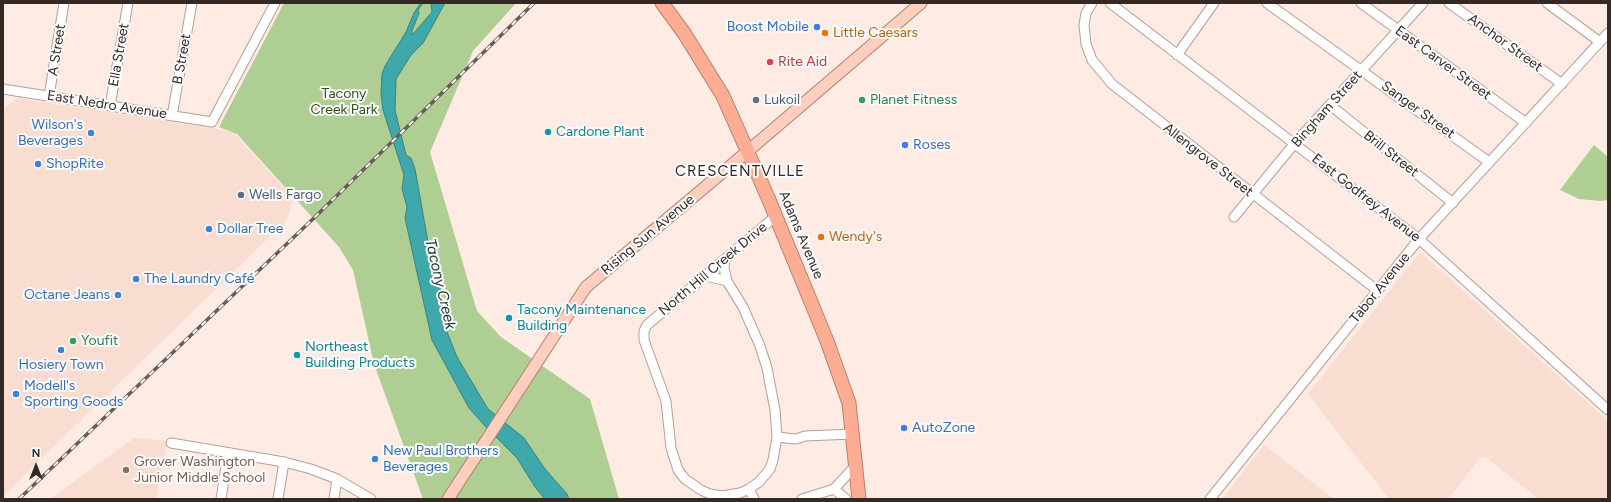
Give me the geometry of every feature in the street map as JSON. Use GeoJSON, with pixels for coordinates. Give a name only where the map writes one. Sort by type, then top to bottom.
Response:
{"type":"FeatureCollection","features":[{"type":"Feature","properties":{"kind":"highway","name":"Adams Avenue"},"geometry":{"type":"LineString","coordinates":[[662,3],[716,84],[748,151],[776,216],[840,375],[849,403],[859,499]]}},
{"type":"Feature","properties":{"kind":"main road","name":"Rising Sun Avenue"},"geometry":{"type":"LineString","coordinates":[[448,499],[586,287],[921,3]]}},
{"type":"Feature","properties":{"kind":"street","name":"A Street"},"geometry":{"type":"LineString","coordinates":[[49,96],[64,3]]}},
{"type":"Feature","properties":{"kind":"street","name":"Ella Street"},"geometry":{"type":"LineString","coordinates":[[110,106],[128,3]]}},
{"type":"Feature","properties":{"kind":"street","name":"B Street"},"geometry":{"type":"LineString","coordinates":[[172,116],[192,3]]}},
{"type":"Feature","properties":{"kind":"street","name":"East Nedro Avenue"},"geometry":{"type":"LineString","coordinates":[[3,89],[212,122],[275,3]]}},
{"type":"Feature","properties":{"kind":"street","name":"Allengrove Street"},"geometry":{"type":"LineString","coordinates":[[1092,3],[1086,12],[1084,25],[1086,44],[1092,60],[1112,84],[1252,195],[1378,291]]}},
{"type":"Feature","properties":{"kind":"street","name":"East Godfrey Avenue"},"geometry":{"type":"LineString","coordinates":[[1110,3],[1419,239],[1608,410]]}},
{"type":"Feature","properties":{"kind":"street"},"geometry":{"type":"LineString","coordinates":[[1177,55],[1214,3]]}},
{"type":"Feature","properties":{"kind":"street","name":"Sanger Street"},"geometry":{"type":"LineString","coordinates":[[1267,3],[1490,162]]}},
{"type":"Feature","properties":{"kind":"street","name":"East Carver Street"},"geometry":{"type":"LineString","coordinates":[[1361,3],[1526,123]]}},
{"type":"Feature","properties":{"kind":"street","name":"Bingham Street"},"geometry":{"type":"LineString","coordinates":[[1234,218],[1295,143],[1423,3]]}},
{"type":"Feature","properties":{"kind":"street","name":"Anchor Street"},"geometry":{"type":"LineString","coordinates":[[1449,3],[1562,84]]}},
{"type":"Feature","properties":{"kind":"street"},"geometry":{"type":"LineString","coordinates":[[1547,3],[1600,42]]}},
{"type":"Feature","properties":{"kind":"street","name":"Tabor Avenue"},"geometry":{"type":"LineString","coordinates":[[1210,499],[1419,239],[1608,33]]}},
{"type":"Feature","properties":{"kind":"street","name":"Brill Street"},"geometry":{"type":"LineString","coordinates":[[1330,105],[1453,203]]}},
{"type":"Feature","properties":{"kind":"street","name":"North Hill Creek Drive"},"geometry":{"type":"LineString","coordinates":[[749,489],[722,496],[710,494],[692,485],[678,470],[673,458],[666,401],[644,340],[644,331],[647,325],[776,216]]}},
{"type":"Feature","properties":{"kind":"street"},"geometry":{"type":"LineString","coordinates":[[725,259],[724,268],[727,281],[743,307],[760,346],[771,389],[777,437],[775,453],[770,469],[759,482],[749,489],[754,499]]}},
{"type":"Feature","properties":{"kind":"street"},"geometry":{"type":"LineString","coordinates":[[706,276],[727,281]]}},
{"type":"Feature","properties":{"kind":"street"},"geometry":{"type":"LineString","coordinates":[[777,437],[796,439],[805,436],[853,434]]}},
{"type":"Feature","properties":{"kind":"street"},"geometry":{"type":"LineString","coordinates":[[171,443],[284,462],[337,479],[371,499]]}},
{"type":"Feature","properties":{"kind":"street"},"geometry":{"type":"LineString","coordinates":[[221,499],[228,453]]}},
{"type":"Feature","properties":{"kind":"street"},"geometry":{"type":"LineString","coordinates":[[278,499],[284,462]]}},
{"type":"Feature","properties":{"kind":"street"},"geometry":{"type":"LineString","coordinates":[[802,499],[834,489],[856,465]]}},
{"type":"Feature","properties":{"kind":"street"},"geometry":{"type":"LineString","coordinates":[[334,499],[337,479]]}},
{"type":"Feature","properties":{"kind":"street"},"geometry":{"type":"LineString","coordinates":[[834,489],[846,499]]}},
{"type":"Feature","properties":{"kind":"shaded area"},"geometry":{"type":"Polygon","coordinates":[[[17,98],[217,129],[234,133],[287,191],[284,194],[292,201],[288,219],[3,496],[3,109],[17,98]]]}},
{"type":"Feature","properties":{"kind":"shaded area"},"geometry":{"type":"Polygon","coordinates":[[[1420,252],[1608,421],[1608,499],[1539,499],[1485,457],[1480,458],[1448,499],[1389,499],[1308,394],[1420,252]]]}},
{"type":"Feature","properties":{"kind":"shaded area","name":"Grover Washington Junior Middle School"},"geometry":{"type":"Polygon","coordinates":[[[134,438],[167,441],[156,499],[50,499],[134,438]]]}},
{"type":"Feature","properties":{"kind":"shaded area"},"geometry":{"type":"Polygon","coordinates":[[[1264,445],[1334,499],[1222,499],[1264,445]]]}},
{"type":"Feature","properties":{"kind":"green space","name":"Tacony Creek Park"},"geometry":{"type":"Polygon","coordinates":[[[284,3],[516,3],[473,51],[430,152],[477,311],[501,337],[590,399],[619,499],[423,499],[374,364],[353,270],[339,247],[237,134],[219,127],[284,3]]]}},
{"type":"Feature","properties":{"kind":"green space"},"geometry":{"type":"Polygon","coordinates":[[[1594,145],[1608,157],[1608,200],[1600,201],[1579,199],[1560,190],[1594,145]]]}},
{"type":"Feature","properties":{"kind":"water"},"geometry":{"type":"Polygon","coordinates":[[[421,3],[423,3],[418,10],[419,13],[412,31],[412,35],[432,12],[431,3],[445,3],[423,43],[411,55],[396,79],[395,110],[406,155],[411,158],[415,169],[428,242],[440,289],[447,332],[457,357],[488,409],[524,438],[545,469],[567,494],[569,499],[545,499],[535,487],[517,458],[469,408],[432,340],[405,218],[407,207],[402,189],[404,175],[383,110],[381,94],[382,74],[385,66],[406,32],[414,13],[421,3]]]}},
{"type":"Feature","properties":{"kind":"railway"},"geometry":{"type":"LineString","coordinates":[[19,499],[315,217],[534,3]]}},
{"type":"Feature","properties":{"kind":"place","name":"Boost Mobile"},"geometry":{"type":"Point","coordinates":[817,27]}},
{"type":"Feature","properties":{"kind":"place","name":"Little Caesars"},"geometry":{"type":"Point","coordinates":[825,33]}},
{"type":"Feature","properties":{"kind":"place","name":"Rite Aid"},"geometry":{"type":"Point","coordinates":[770,62]}},
{"type":"Feature","properties":{"kind":"place","name":"Lukoil"},"geometry":{"type":"Point","coordinates":[756,100]}},
{"type":"Feature","properties":{"kind":"place","name":"Planet Fitness"},"geometry":{"type":"Point","coordinates":[862,100]}},
{"type":"Feature","properties":{"kind":"place","name":"Cardone Plant"},"geometry":{"type":"Point","coordinates":[548,132]}},
{"type":"Feature","properties":{"kind":"place","name":"Wilson's Beverages"},"geometry":{"type":"Point","coordinates":[91,133]}},
{"type":"Feature","properties":{"kind":"place","name":"Roses"},"geometry":{"type":"Point","coordinates":[905,145]}},
{"type":"Feature","properties":{"kind":"place","name":"ShopRite"},"geometry":{"type":"Point","coordinates":[38,164]}},
{"type":"Feature","properties":{"kind":"place","name":"Wells Fargo"},"geometry":{"type":"Point","coordinates":[241,195]}},
{"type":"Feature","properties":{"kind":"place","name":"Dollar Tree"},"geometry":{"type":"Point","coordinates":[209,229]}},
{"type":"Feature","properties":{"kind":"place","name":"Wendy's"},"geometry":{"type":"Point","coordinates":[821,237]}},
{"type":"Feature","properties":{"kind":"place","name":"The Laundry Café"},"geometry":{"type":"Point","coordinates":[136,279]}},
{"type":"Feature","properties":{"kind":"place","name":"Octane Jeans"},"geometry":{"type":"Point","coordinates":[118,295]}},
{"type":"Feature","properties":{"kind":"place","name":"Tacony Maintenance Building"},"geometry":{"type":"Point","coordinates":[509,318]}},
{"type":"Feature","properties":{"kind":"place","name":"Youfit"},"geometry":{"type":"Point","coordinates":[73,341]}},
{"type":"Feature","properties":{"kind":"place","name":"Hosiery Town"},"geometry":{"type":"Point","coordinates":[61,350]}},
{"type":"Feature","properties":{"kind":"place","name":"Northeast Building Products"},"geometry":{"type":"Point","coordinates":[297,355]}},
{"type":"Feature","properties":{"kind":"place","name":"Modell's Sporting Goods"},"geometry":{"type":"Point","coordinates":[16,394]}},
{"type":"Feature","properties":{"kind":"place","name":"AutoZone"},"geometry":{"type":"Point","coordinates":[904,428]}},
{"type":"Feature","properties":{"kind":"place","name":"New Paul Brothers Beverages"},"geometry":{"type":"Point","coordinates":[375,459]}},
{"type":"Feature","properties":{"kind":"place","name":"Grover Washington Junior Middle School"},"geometry":{"type":"Point","coordinates":[126,470]}},
{"type":"Feature","properties":{"kind":"district","name":"CRESCENTVILLE"},"geometry":{"type":"Point","coordinates":[740,172]}},
{"type":"Feature","properties":{"kind":"water label","name":"Tacony Creek"},"geometry":{"type":"Point","coordinates":[440,284]}}]}
